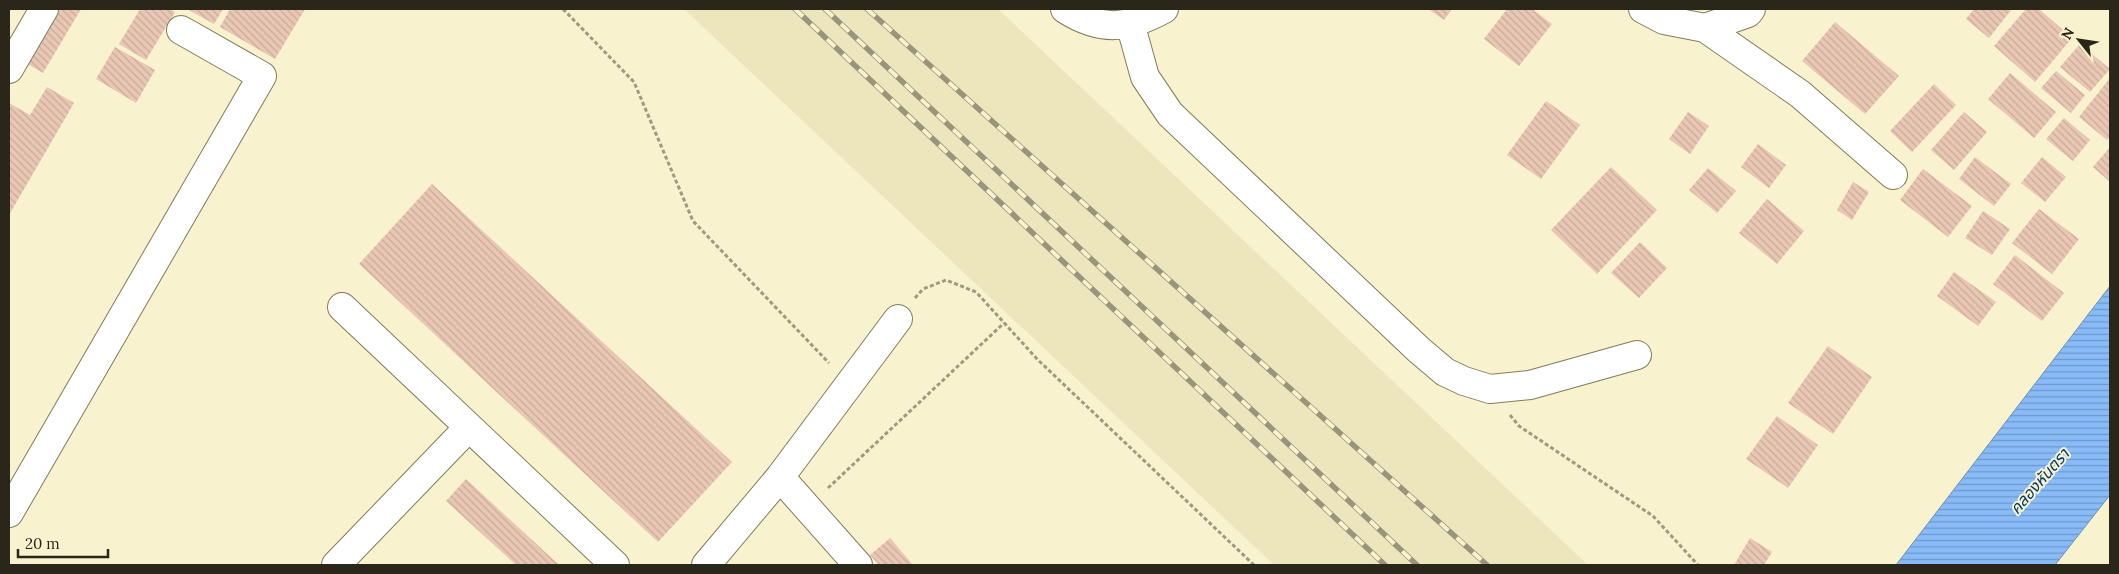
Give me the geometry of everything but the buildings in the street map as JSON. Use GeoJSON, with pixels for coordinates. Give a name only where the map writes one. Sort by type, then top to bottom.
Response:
{"type":"FeatureCollection","features":[{"type":"Feature","properties":{"kind":"street"},"geometry":{"type":"LineString","coordinates":[[9,69],[44,9]]}},
{"type":"Feature","properties":{"kind":"street"},"geometry":{"type":"LineString","coordinates":[[1065,9],[1081,20],[1110,27],[1142,21],[1164,9]]}},
{"type":"Feature","properties":{"kind":"street"},"geometry":{"type":"LineString","coordinates":[[1643,9],[1664,20],[1706,28],[1800,94],[1893,174]]}},
{"type":"Feature","properties":{"kind":"street"},"geometry":{"type":"LineString","coordinates":[[1706,28],[1748,13],[1751,9]]}},
{"type":"Feature","properties":{"kind":"street"},"geometry":{"type":"LineString","coordinates":[[1130,23],[1145,76],[1170,114],[1419,350],[1446,372],[1464,381],[1490,389],[1530,386],[1637,355]]}},
{"type":"Feature","properties":{"kind":"street"},"geometry":{"type":"LineString","coordinates":[[9,513],[262,76],[181,30]]}},
{"type":"Feature","properties":{"kind":"street"},"geometry":{"type":"LineString","coordinates":[[342,307],[615,565]]}},
{"type":"Feature","properties":{"kind":"street"},"geometry":{"type":"LineString","coordinates":[[706,565],[780,477],[898,319]]}},
{"type":"Feature","properties":{"kind":"street"},"geometry":{"type":"LineString","coordinates":[[336,565],[468,427]]}},
{"type":"Feature","properties":{"kind":"street"},"geometry":{"type":"LineString","coordinates":[[780,477],[858,565]]}},
{"type":"Feature","properties":{"kind":"path"},"geometry":{"type":"LineString","coordinates":[[563,9],[634,82],[693,220],[849,385]]}},
{"type":"Feature","properties":{"kind":"path"},"geometry":{"type":"LineString","coordinates":[[898,319],[922,289],[946,280],[976,292],[1038,360],[1254,565]]}},
{"type":"Feature","properties":{"kind":"path"},"geometry":{"type":"LineString","coordinates":[[807,507],[1004,323]]}},
{"type":"Feature","properties":{"kind":"path"},"geometry":{"type":"LineString","coordinates":[[1490,389],[1519,426],[1653,516],[1698,565]]}},
{"type":"Feature","properties":{"kind":"shaded area"},"geometry":{"type":"Polygon","coordinates":[[[684,9],[998,9],[1588,565],[1274,565],[684,9]]]}},
{"type":"Feature","properties":{"kind":"water","name":"คลองหันตรา"},"geometry":{"type":"Polygon","coordinates":[[[2110,286],[2110,495],[2055,565],[1896,565],[2110,286]]]}},
{"type":"Feature","properties":{"kind":"railway"},"geometry":{"type":"LineString","coordinates":[[795,9],[1385,565]]}},
{"type":"Feature","properties":{"kind":"railway"},"geometry":{"type":"LineString","coordinates":[[825,9],[1417,565]]}},
{"type":"Feature","properties":{"kind":"railway"},"geometry":{"type":"LineString","coordinates":[[867,9],[1487,565]]}}]}
